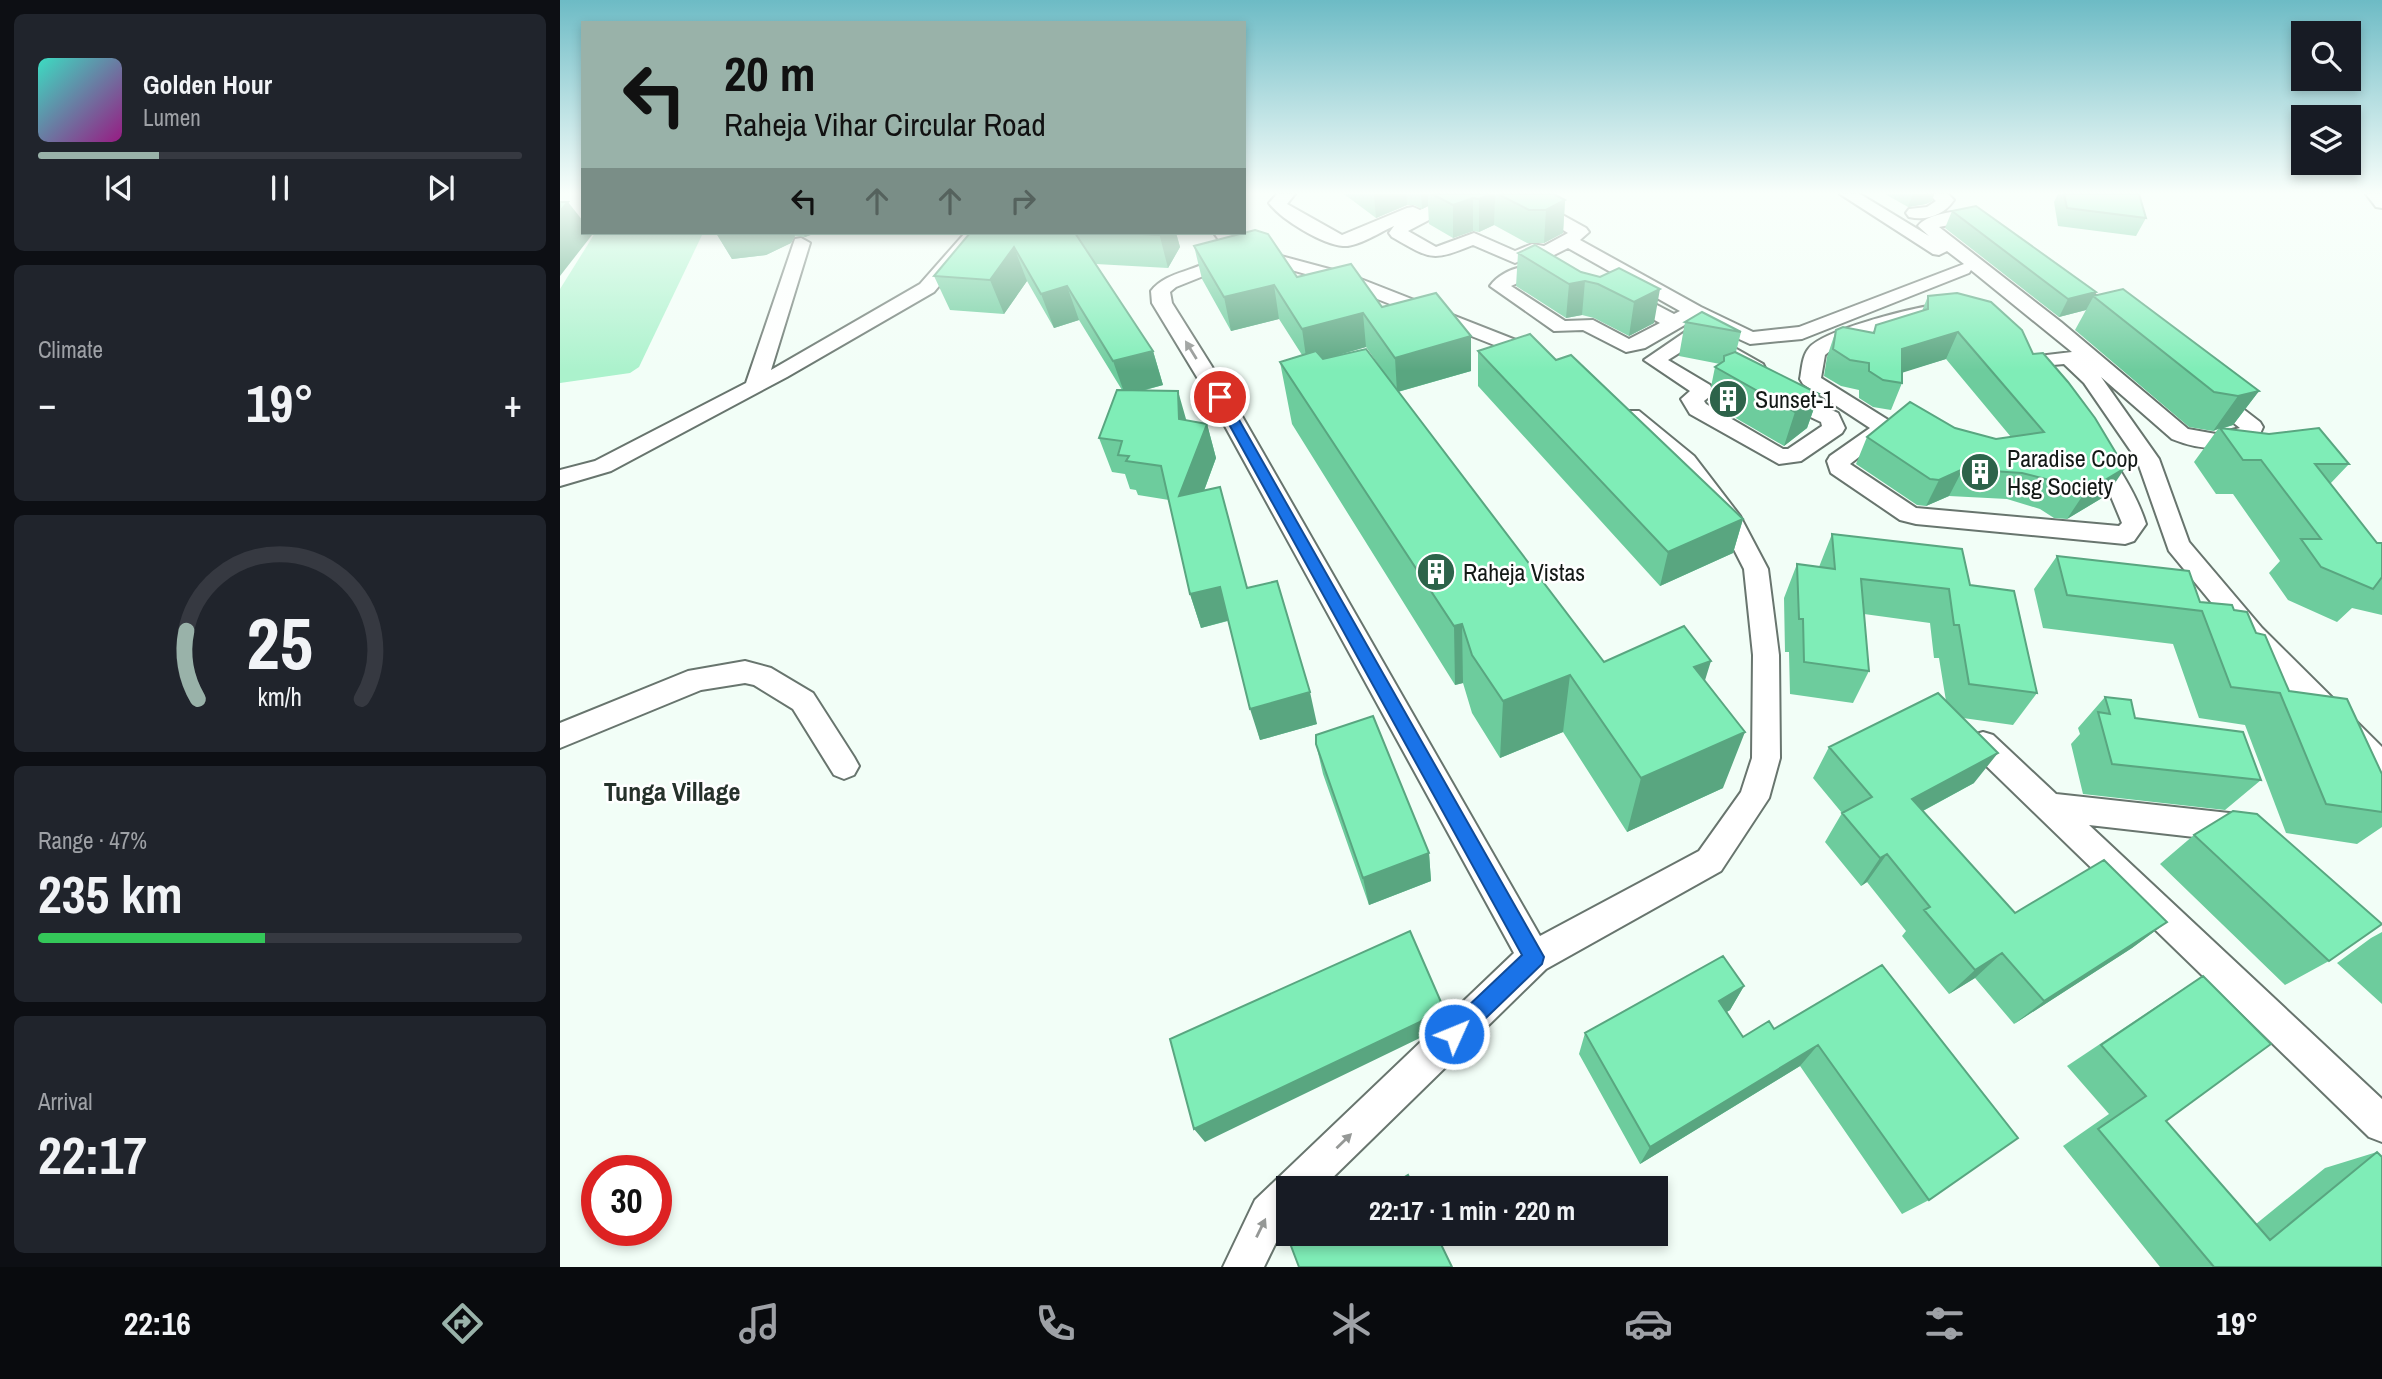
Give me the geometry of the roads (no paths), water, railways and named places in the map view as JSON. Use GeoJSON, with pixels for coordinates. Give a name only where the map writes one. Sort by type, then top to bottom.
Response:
{"type":"FeatureCollection","features":[{"type":"Feature","properties":{"kind":"street"},"geometry":{"type":"LineString","coordinates":[[755,386],[798,253]]}},
{"type":"Feature","properties":{"kind":"street"},"geometry":{"type":"LineString","coordinates":[[560,478],[603,466],[755,386],[927,288],[957,253]]}},
{"type":"Feature","properties":{"kind":"street"},"geometry":{"type":"LineString","coordinates":[[1226,253],[1225,261],[1169,283],[1160,290],[1163,303],[1220,397],[1534,957]]}},
{"type":"Feature","properties":{"kind":"street"},"geometry":{"type":"LineString","coordinates":[[1267,253],[1341,278],[1527,350],[1559,367]]}},
{"type":"Feature","properties":{"kind":"street"},"geometry":{"type":"LineString","coordinates":[[1505,253],[1515,258],[1524,253]]}},
{"type":"Feature","properties":{"kind":"street"},"geometry":{"type":"LineString","coordinates":[[1590,253],[1694,311],[1750,338]]}},
{"type":"Feature","properties":{"kind":"street"},"geometry":{"type":"LineString","coordinates":[[1943,253],[2180,434],[2199,440],[2216,441],[2251,431],[2252,427],[2238,414],[2025,253]]}},
{"type":"Feature","properties":{"kind":"street"},"geometry":{"type":"LineString","coordinates":[[1958,253],[2044,329],[2091,378],[2148,459],[2178,545],[2253,635],[2365,751],[2382,762]]}},
{"type":"Feature","properties":{"kind":"street"},"geometry":{"type":"LineString","coordinates":[[1562,285],[1534,269],[1499,286],[1561,327],[1586,324],[1626,346],[1638,344],[1694,311]]}},
{"type":"Feature","properties":{"kind":"street"},"geometry":{"type":"LineString","coordinates":[[1726,351],[1750,338],[1802,333],[1962,269]]}},
{"type":"Feature","properties":{"kind":"street"},"geometry":{"type":"LineString","coordinates":[[1603,298],[1618,293],[1674,322]]}},
{"type":"Feature","properties":{"kind":"street"},"geometry":{"type":"LineString","coordinates":[[1971,315],[1934,310],[1910,314],[1821,347],[1815,353],[1810,379],[1885,428],[1838,461],[1839,468],[1908,514],[1916,516],[2125,535],[2134,524],[2129,507],[2117,482],[2082,430]]}},
{"type":"Feature","properties":{"kind":"street"},"geometry":{"type":"LineString","coordinates":[[2044,329],[2107,313]]}},
{"type":"Feature","properties":{"kind":"street"},"geometry":{"type":"LineString","coordinates":[[1697,335],[1726,351],[1756,368],[1763,386],[1830,418],[1834,428],[1793,456],[1779,457],[1698,410],[1692,399],[1703,393],[1703,390],[1654,360],[1697,335]]}},
{"type":"Feature","properties":{"kind":"street"},"geometry":{"type":"LineString","coordinates":[[2009,343],[2052,390]]}},
{"type":"Feature","properties":{"kind":"street"},"geometry":{"type":"LineString","coordinates":[[2028,362],[2068,357]]}},
{"type":"Feature","properties":{"kind":"street"},"geometry":{"type":"LineString","coordinates":[[1307,1176],[1534,957],[1710,861],[1754,798],[1766,758],[1766,655],[1756,569],[1732,522],[1686,461],[1612,401]]}},
{"type":"Feature","properties":{"kind":"street"},"geometry":{"type":"LineString","coordinates":[[560,736],[698,679],[745,672],[761,676],[803,701],[844,766]]}},
{"type":"Feature","properties":{"kind":"street"},"geometry":{"type":"LineString","coordinates":[[1983,744],[2382,1124]]}},
{"type":"Feature","properties":{"kind":"street"},"geometry":{"type":"LineString","coordinates":[[2049,807],[2238,828]]}},
{"type":"Feature","properties":{"kind":"street"},"geometry":{"type":"LineString","coordinates":[[1242,1267],[1269,1213],[1276,1206]]}},
{"type":"Feature","properties":{"kind":"place","name":"Sunset-1"},"geometry":{"type":"Point","coordinates":[1728,399]}},
{"type":"Feature","properties":{"kind":"place","name":"Paradise Coop Hsg Society"},"geometry":{"type":"Point","coordinates":[1980,472]}},
{"type":"Feature","properties":{"kind":"place","name":"Raheja Vistas"},"geometry":{"type":"Point","coordinates":[1436,572]}},
{"type":"Feature","properties":{"kind":"district","name":"Tunga Village"},"geometry":{"type":"Point","coordinates":[672,791]}}]}
